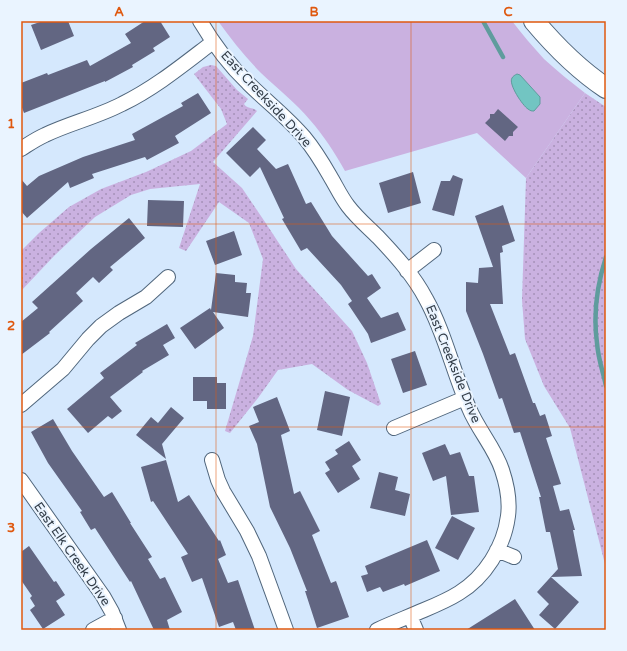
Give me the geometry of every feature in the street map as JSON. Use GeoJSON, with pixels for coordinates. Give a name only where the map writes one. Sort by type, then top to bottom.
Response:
{"type":"FeatureCollection","features":[{"type":"Feature","properties":{"kind":"street","name":"East Creekside Drive"},"geometry":{"type":"LineString","coordinates":[[200,21],[213,42],[245,80],[287,118],[304,136],[321,160],[347,205],[389,249],[425,296],[437,322],[475,422],[498,460],[504,475],[508,496],[508,516],[505,530],[497,550],[486,569],[469,586],[444,602],[377,630]]}},
{"type":"Feature","properties":{"kind":"street"},"geometry":{"type":"LineString","coordinates":[[534,21],[563,53],[588,75],[606,88]]}},
{"type":"Feature","properties":{"kind":"street"},"geometry":{"type":"LineString","coordinates":[[21,149],[44,135],[101,114],[127,102],[157,84],[213,42]]}},
{"type":"Feature","properties":{"kind":"street"},"geometry":{"type":"LineString","coordinates":[[407,271],[434,250]]}},
{"type":"Feature","properties":{"kind":"street"},"geometry":{"type":"LineString","coordinates":[[21,405],[63,369],[101,326],[123,310],[146,297],[168,277]]}},
{"type":"Feature","properties":{"kind":"street"},"geometry":{"type":"LineString","coordinates":[[394,428],[465,398]]}},
{"type":"Feature","properties":{"kind":"street"},"geometry":{"type":"LineString","coordinates":[[212,460],[223,491],[247,531],[259,556],[286,630]]}},
{"type":"Feature","properties":{"kind":"street","name":"East Elk Creek Drive"},"geometry":{"type":"LineString","coordinates":[[21,480],[98,590],[109,607],[117,624]]}},
{"type":"Feature","properties":{"kind":"street"},"geometry":{"type":"LineString","coordinates":[[497,550],[514,557]]}},
{"type":"Feature","properties":{"kind":"street"},"geometry":{"type":"LineString","coordinates":[[410,616],[416,630]]}},
{"type":"Feature","properties":{"kind":"street"},"geometry":{"type":"LineString","coordinates":[[93,630],[117,624]]}},
{"type":"Feature","properties":{"kind":"shaded area"},"geometry":{"type":"Polygon","coordinates":[[[218,21],[512,21],[544,59],[585,93],[526,178],[477,133],[345,171],[320,132],[305,114],[255,67],[238,48],[218,21]]]}},
{"type":"Feature","properties":{"kind":"shaded area"},"geometry":{"type":"Polygon","coordinates":[[[211,65],[216,66],[237,90],[248,99],[244,104],[245,106],[257,111],[213,162],[242,188],[296,269],[352,331],[367,363],[381,404],[378,406],[348,390],[312,364],[278,370],[230,433],[225,431],[253,336],[263,259],[249,223],[219,202],[186,251],[179,248],[200,184],[150,189],[131,195],[95,217],[54,256],[21,291],[21,251],[69,207],[101,189],[146,172],[191,151],[227,124],[221,109],[194,74],[203,67],[211,65]]]}},
{"type":"Feature","properties":{"kind":"shaded area"},"geometry":{"type":"Polygon","coordinates":[[[517,74],[520,75],[540,97],[540,104],[534,111],[530,111],[526,107],[514,90],[511,81],[517,74]]]}},
{"type":"Feature","properties":{"kind":"shaded area"},"geometry":{"type":"Polygon","coordinates":[[[585,93],[606,107],[606,568],[570,428],[544,386],[525,339],[522,300],[526,178],[585,93]]]}},
{"type":"Feature","properties":{"kind":"building"},"geometry":{"type":"Polygon","coordinates":[[[43,21],[68,21],[74,36],[41,50],[31,25],[43,21]]]}},
{"type":"Feature","properties":{"kind":"building"},"geometry":{"type":"Polygon","coordinates":[[[145,21],[160,21],[170,37],[153,48],[155,51],[132,65],[133,67],[105,82],[24,113],[21,105],[21,83],[47,73],[48,75],[87,60],[90,66],[131,43],[125,34],[145,21]]]}},
{"type":"Feature","properties":{"kind":"building"},"geometry":{"type":"Polygon","coordinates":[[[198,93],[211,113],[175,136],[179,143],[147,160],[145,157],[92,174],[94,178],[70,188],[68,182],[27,218],[21,211],[21,179],[27,186],[39,176],[83,157],[135,140],[132,134],[183,106],[181,103],[198,93]]]}},
{"type":"Feature","properties":{"kind":"building"},"geometry":{"type":"Polygon","coordinates":[[[498,109],[518,127],[513,132],[513,136],[509,136],[505,141],[485,123],[490,118],[490,114],[494,114],[498,109]]]}},
{"type":"Feature","properties":{"kind":"building"},"geometry":{"type":"Polygon","coordinates":[[[253,127],[266,140],[257,149],[276,169],[288,164],[306,204],[311,202],[332,236],[368,276],[372,274],[381,288],[367,298],[381,318],[398,312],[406,330],[371,343],[368,334],[348,304],[352,301],[341,285],[307,248],[301,251],[282,219],[284,218],[260,167],[250,177],[226,153],[253,127]]]}},
{"type":"Feature","properties":{"kind":"building"},"geometry":{"type":"Polygon","coordinates":[[[413,172],[421,203],[388,213],[379,183],[413,172]]]}},
{"type":"Feature","properties":{"kind":"building"},"geometry":{"type":"Polygon","coordinates":[[[453,175],[463,179],[454,216],[432,210],[441,181],[450,181],[453,175]]]}},
{"type":"Feature","properties":{"kind":"building"},"geometry":{"type":"Polygon","coordinates":[[[148,200],[184,201],[183,227],[147,226],[148,200]]]}},
{"type":"Feature","properties":{"kind":"building"},"geometry":{"type":"Polygon","coordinates":[[[503,205],[515,241],[502,246],[503,252],[500,253],[503,304],[490,304],[510,355],[515,353],[533,403],[535,403],[540,416],[545,414],[552,436],[546,438],[561,484],[553,486],[560,511],[569,509],[575,530],[573,530],[582,576],[551,577],[579,602],[555,629],[539,615],[549,604],[537,592],[558,569],[550,532],[546,532],[539,497],[541,497],[520,432],[514,433],[502,398],[499,399],[466,311],[466,282],[478,283],[479,268],[493,267],[475,216],[503,205]]]}},
{"type":"Feature","properties":{"kind":"building"},"geometry":{"type":"Polygon","coordinates":[[[129,218],[145,238],[110,267],[113,270],[99,283],[93,277],[76,293],[83,301],[49,332],[50,333],[21,355],[21,322],[38,308],[32,302],[91,249],[129,218]]]}},
{"type":"Feature","properties":{"kind":"building"},"geometry":{"type":"Polygon","coordinates":[[[234,231],[242,255],[215,265],[206,241],[234,231]]]}},
{"type":"Feature","properties":{"kind":"building"},"geometry":{"type":"Polygon","coordinates":[[[216,273],[235,275],[235,282],[247,283],[246,293],[251,293],[248,317],[213,312],[224,328],[195,349],[180,328],[210,308],[211,310],[216,273]]]}},
{"type":"Feature","properties":{"kind":"building"},"geometry":{"type":"Polygon","coordinates":[[[167,324],[175,338],[163,345],[169,355],[142,371],[143,372],[110,397],[122,411],[112,419],[108,416],[88,433],[67,409],[104,378],[100,373],[137,345],[135,343],[167,324]]]}},
{"type":"Feature","properties":{"kind":"building"},"geometry":{"type":"Polygon","coordinates":[[[415,351],[427,385],[403,393],[391,359],[415,351]]]}},
{"type":"Feature","properties":{"kind":"building"},"geometry":{"type":"Polygon","coordinates":[[[193,377],[217,377],[217,383],[226,383],[226,409],[207,409],[207,401],[193,401],[193,377]]]}},
{"type":"Feature","properties":{"kind":"building"},"geometry":{"type":"Polygon","coordinates":[[[325,391],[350,397],[342,436],[317,430],[325,391]]]}},
{"type":"Feature","properties":{"kind":"building"},"geometry":{"type":"Polygon","coordinates":[[[277,397],[290,431],[281,435],[294,494],[300,491],[320,531],[312,535],[331,583],[336,581],[349,617],[317,628],[305,591],[307,591],[290,548],[270,507],[257,444],[249,426],[259,422],[253,407],[277,397]]]}},
{"type":"Feature","properties":{"kind":"building"},"geometry":{"type":"Polygon","coordinates":[[[171,407],[184,418],[162,444],[166,459],[136,435],[151,417],[158,423],[171,407]]]}},
{"type":"Feature","properties":{"kind":"building"},"geometry":{"type":"Polygon","coordinates":[[[53,419],[72,451],[104,497],[112,492],[152,557],[148,559],[160,579],[165,577],[182,612],[167,620],[170,630],[154,630],[131,581],[130,582],[95,528],[91,530],[80,512],[82,511],[48,463],[31,432],[53,419]]]}},
{"type":"Feature","properties":{"kind":"building"},"geometry":{"type":"Polygon","coordinates":[[[349,441],[361,460],[352,466],[360,479],[338,493],[325,473],[330,470],[325,462],[338,454],[335,450],[349,441]]]}},
{"type":"Feature","properties":{"kind":"building"},"geometry":{"type":"Polygon","coordinates":[[[445,444],[450,455],[460,452],[469,476],[474,476],[479,512],[451,515],[446,476],[433,481],[422,453],[445,444]]]}},
{"type":"Feature","properties":{"kind":"building"},"geometry":{"type":"Polygon","coordinates":[[[166,460],[178,502],[189,495],[219,541],[220,540],[226,555],[218,559],[228,583],[238,580],[255,630],[236,630],[233,622],[219,627],[202,578],[192,582],[181,557],[188,554],[153,501],[151,502],[141,467],[166,460]]]}},
{"type":"Feature","properties":{"kind":"building"},"geometry":{"type":"Polygon","coordinates":[[[379,472],[398,477],[395,490],[410,494],[405,516],[370,508],[379,472]]]}},
{"type":"Feature","properties":{"kind":"building"},"geometry":{"type":"Polygon","coordinates":[[[452,516],[475,528],[458,560],[435,548],[452,516]]]}},
{"type":"Feature","properties":{"kind":"building"},"geometry":{"type":"Polygon","coordinates":[[[427,540],[440,571],[405,586],[404,584],[383,592],[380,587],[367,592],[361,576],[368,574],[365,566],[427,540]]]}},
{"type":"Feature","properties":{"kind":"building"},"geometry":{"type":"Polygon","coordinates":[[[29,546],[65,595],[56,601],[65,615],[43,629],[30,610],[35,606],[30,598],[32,596],[21,580],[21,552],[29,546]]]}},
{"type":"Feature","properties":{"kind":"building"},"geometry":{"type":"Polygon","coordinates":[[[515,599],[535,630],[466,630],[515,599]]]}},
{"type":"Feature","properties":{"kind":"waterway"},"geometry":{"type":"LineString","coordinates":[[483,21],[503,57]]}},
{"type":"Feature","properties":{"kind":"waterway"},"geometry":{"type":"LineString","coordinates":[[606,257],[598,289],[595,321],[598,354],[606,386]]}}]}
